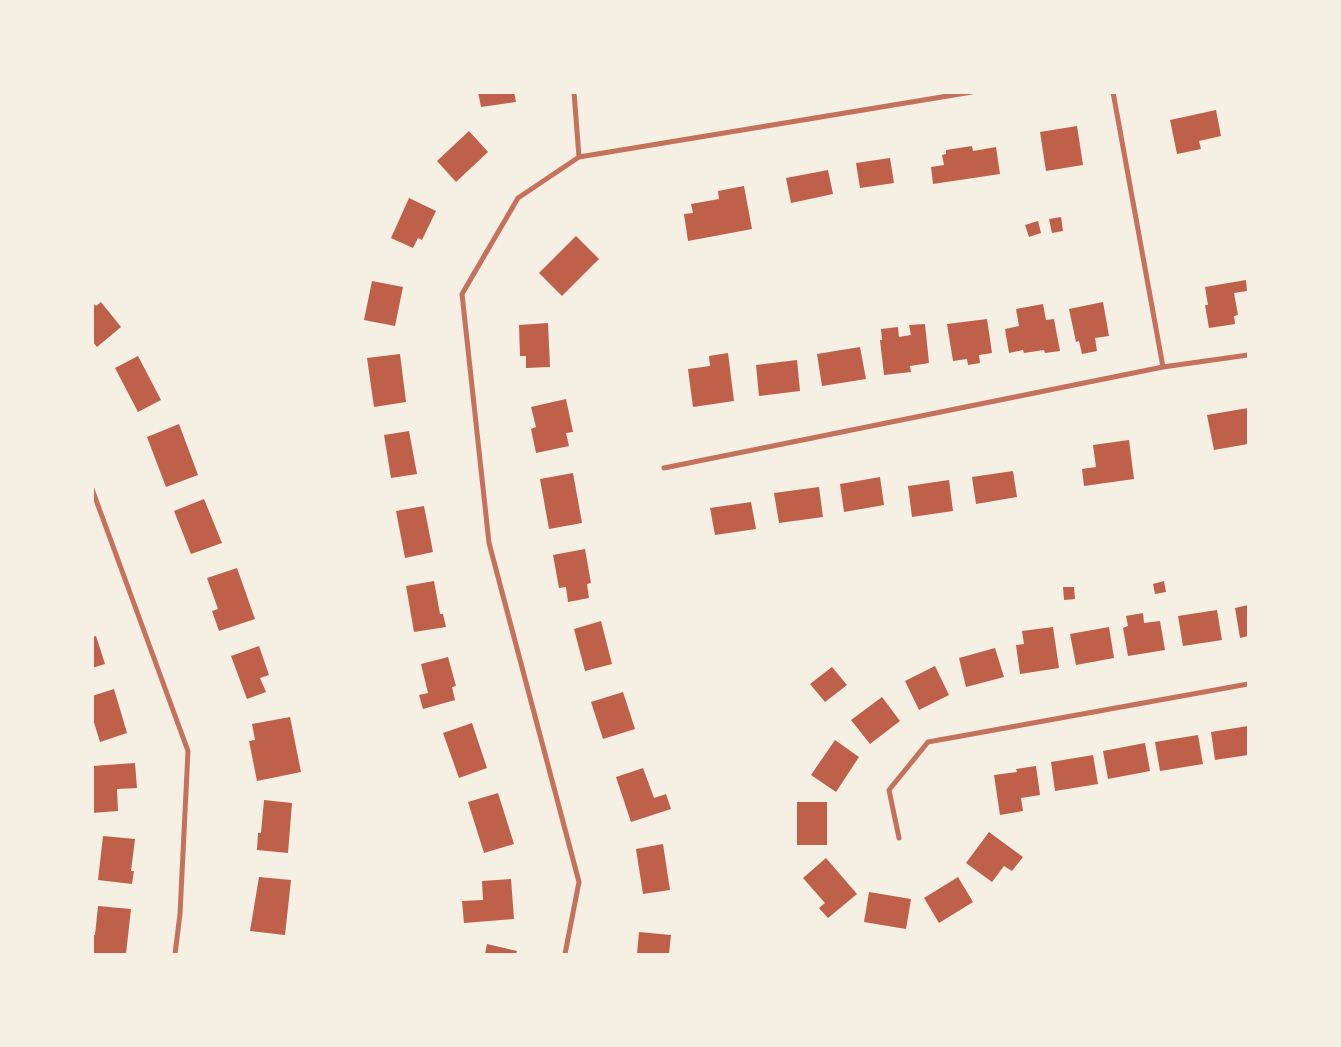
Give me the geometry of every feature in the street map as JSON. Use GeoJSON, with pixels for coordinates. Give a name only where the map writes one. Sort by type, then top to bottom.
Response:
{"type":"FeatureCollection","features":[{"type":"Feature","properties":{"kind":"street"},"geometry":{"type":"LineString","coordinates":[[574,92],[579,157]]}},
{"type":"Feature","properties":{"kind":"street"},"geometry":{"type":"LineString","coordinates":[[566,954],[579,882],[489,543],[462,294],[518,198],[579,157],[972,92]]}},
{"type":"Feature","properties":{"kind":"street"},"geometry":{"type":"LineString","coordinates":[[1113,92],[1163,367]]}},
{"type":"Feature","properties":{"kind":"street"},"geometry":{"type":"LineString","coordinates":[[664,468],[1163,367],[1248,355]]}},
{"type":"Feature","properties":{"kind":"street"},"geometry":{"type":"LineString","coordinates":[[92,490],[188,751],[180,914],[175,954]]}},
{"type":"Feature","properties":{"kind":"street"},"geometry":{"type":"LineString","coordinates":[[899,838],[889,790],[928,742],[1248,684]]}},
{"type":"Feature","properties":{"kind":"building"},"geometry":{"type":"Polygon","coordinates":[[[478,92],[514,92],[516,102],[481,107],[478,92]]]}},
{"type":"Feature","properties":{"kind":"building"},"geometry":{"type":"Polygon","coordinates":[[[1216,110],[1221,136],[1199,141],[1201,149],[1177,154],[1170,120],[1216,110]]]}},
{"type":"Feature","properties":{"kind":"building"},"geometry":{"type":"Polygon","coordinates":[[[1077,126],[1083,165],[1046,171],[1040,132],[1077,126]]]}},
{"type":"Feature","properties":{"kind":"building"},"geometry":{"type":"Polygon","coordinates":[[[469,131],[488,152],[456,182],[437,161],[469,131]]]}},
{"type":"Feature","properties":{"kind":"building"},"geometry":{"type":"Polygon","coordinates":[[[972,146],[973,151],[996,147],[1000,174],[933,184],[931,167],[944,165],[942,155],[946,154],[946,150],[972,146]]]}},
{"type":"Feature","properties":{"kind":"building"},"geometry":{"type":"Polygon","coordinates":[[[890,158],[894,183],[860,188],[856,163],[890,158]]]}},
{"type":"Feature","properties":{"kind":"building"},"geometry":{"type":"Polygon","coordinates":[[[828,170],[833,194],[791,203],[786,178],[828,170]]]}},
{"type":"Feature","properties":{"kind":"building"},"geometry":{"type":"Polygon","coordinates":[[[744,186],[752,229],[688,241],[684,214],[693,213],[691,204],[719,199],[718,191],[744,186]]]}},
{"type":"Feature","properties":{"kind":"building"},"geometry":{"type":"Polygon","coordinates":[[[409,198],[436,211],[422,240],[418,238],[413,248],[391,238],[409,198]]]}},
{"type":"Feature","properties":{"kind":"building"},"geometry":{"type":"Polygon","coordinates":[[[1061,217],[1063,231],[1052,233],[1049,219],[1061,217]]]}},
{"type":"Feature","properties":{"kind":"building"},"geometry":{"type":"Polygon","coordinates":[[[1038,221],[1041,233],[1029,237],[1025,225],[1038,221]]]}},
{"type":"Feature","properties":{"kind":"building"},"geometry":{"type":"Polygon","coordinates":[[[576,236],[599,259],[562,296],[539,273],[576,236]]]}},
{"type":"Feature","properties":{"kind":"building"},"geometry":{"type":"Polygon","coordinates":[[[1246,280],[1247,291],[1234,293],[1238,315],[1234,316],[1235,324],[1209,328],[1205,305],[1208,305],[1205,287],[1246,280]]]}},
{"type":"Feature","properties":{"kind":"building"},"geometry":{"type":"Polygon","coordinates":[[[372,281],[403,287],[395,326],[364,320],[372,281]]]}},
{"type":"Feature","properties":{"kind":"building"},"geometry":{"type":"Polygon","coordinates":[[[92,302],[96,306],[101,302],[121,327],[97,347],[92,341],[92,302]]]}},
{"type":"Feature","properties":{"kind":"building"},"geometry":{"type":"Polygon","coordinates":[[[1103,302],[1109,336],[1095,338],[1097,351],[1082,354],[1079,341],[1076,342],[1069,309],[1103,302]]]}},
{"type":"Feature","properties":{"kind":"building"},"geometry":{"type":"Polygon","coordinates":[[[1043,304],[1046,320],[1054,319],[1060,351],[1045,353],[1044,350],[1024,353],[1023,350],[1009,353],[1005,329],[1019,326],[1016,309],[1043,304]]]}},
{"type":"Feature","properties":{"kind":"building"},"geometry":{"type":"Polygon","coordinates":[[[987,319],[992,353],[979,355],[980,363],[968,365],[967,359],[953,361],[947,324],[987,319]]]}},
{"type":"Feature","properties":{"kind":"building"},"geometry":{"type":"Polygon","coordinates":[[[548,323],[550,367],[526,368],[526,356],[520,356],[519,325],[548,323]]]}},
{"type":"Feature","properties":{"kind":"building"},"geometry":{"type":"Polygon","coordinates":[[[925,324],[929,363],[910,366],[911,372],[884,375],[880,340],[882,340],[881,329],[898,327],[899,337],[911,335],[909,325],[925,324]]]}},
{"type":"Feature","properties":{"kind":"building"},"geometry":{"type":"Polygon","coordinates":[[[860,347],[866,379],[822,386],[817,354],[860,347]]]}},
{"type":"Feature","properties":{"kind":"building"},"geometry":{"type":"Polygon","coordinates":[[[728,353],[734,401],[693,407],[688,369],[710,366],[709,356],[728,353]]]}},
{"type":"Feature","properties":{"kind":"building"},"geometry":{"type":"Polygon","coordinates":[[[400,354],[406,402],[374,407],[367,358],[400,354]]]}},
{"type":"Feature","properties":{"kind":"building"},"geometry":{"type":"Polygon","coordinates":[[[138,356],[161,400],[138,412],[115,368],[138,356]]]}},
{"type":"Feature","properties":{"kind":"building"},"geometry":{"type":"Polygon","coordinates":[[[797,360],[800,391],[759,396],[756,365],[797,360]]]}},
{"type":"Feature","properties":{"kind":"building"},"geometry":{"type":"Polygon","coordinates":[[[566,399],[573,432],[566,433],[569,446],[536,453],[531,429],[536,427],[531,407],[566,399]]]}},
{"type":"Feature","properties":{"kind":"building"},"geometry":{"type":"Polygon","coordinates":[[[1248,408],[1248,444],[1214,450],[1207,415],[1248,408]]]}},
{"type":"Feature","properties":{"kind":"building"},"geometry":{"type":"Polygon","coordinates":[[[179,424],[198,475],[166,487],[147,437],[179,424]]]}},
{"type":"Feature","properties":{"kind":"building"},"geometry":{"type":"Polygon","coordinates":[[[409,431],[417,474],[391,478],[384,435],[409,431]]]}},
{"type":"Feature","properties":{"kind":"building"},"geometry":{"type":"Polygon","coordinates":[[[1129,440],[1134,479],[1084,486],[1082,469],[1096,467],[1093,445],[1129,440]]]}},
{"type":"Feature","properties":{"kind":"building"},"geometry":{"type":"Polygon","coordinates":[[[1013,471],[1017,497],[976,504],[972,477],[1013,471]]]}},
{"type":"Feature","properties":{"kind":"building"},"geometry":{"type":"Polygon","coordinates":[[[573,473],[582,523],[549,529],[540,479],[573,473]]]}},
{"type":"Feature","properties":{"kind":"building"},"geometry":{"type":"Polygon","coordinates":[[[880,477],[884,505],[844,512],[840,484],[880,477]]]}},
{"type":"Feature","properties":{"kind":"building"},"geometry":{"type":"Polygon","coordinates":[[[949,480],[953,511],[912,517],[908,486],[949,480]]]}},
{"type":"Feature","properties":{"kind":"building"},"geometry":{"type":"Polygon","coordinates":[[[819,487],[823,517],[779,523],[774,493],[819,487]]]}},
{"type":"Feature","properties":{"kind":"building"},"geometry":{"type":"Polygon","coordinates":[[[204,499],[222,543],[191,554],[174,511],[204,499]]]}},
{"type":"Feature","properties":{"kind":"building"},"geometry":{"type":"Polygon","coordinates":[[[751,502],[756,529],[715,535],[710,508],[751,502]]]}},
{"type":"Feature","properties":{"kind":"building"},"geometry":{"type":"Polygon","coordinates":[[[424,506],[433,552],[405,558],[396,511],[424,506]]]}},
{"type":"Feature","properties":{"kind":"building"},"geometry":{"type":"Polygon","coordinates":[[[585,549],[591,583],[587,584],[589,598],[568,602],[566,587],[559,588],[553,555],[585,549]]]}},
{"type":"Feature","properties":{"kind":"building"},"geometry":{"type":"Polygon","coordinates":[[[237,568],[255,619],[219,631],[212,611],[218,609],[207,578],[237,568]]]}},
{"type":"Feature","properties":{"kind":"building"},"geometry":{"type":"Polygon","coordinates":[[[434,581],[440,614],[443,614],[446,627],[414,632],[406,586],[434,581]]]}},
{"type":"Feature","properties":{"kind":"building"},"geometry":{"type":"Polygon","coordinates":[[[1164,581],[1166,592],[1155,594],[1153,584],[1164,581]]]}},
{"type":"Feature","properties":{"kind":"building"},"geometry":{"type":"Polygon","coordinates":[[[1063,587],[1074,587],[1075,599],[1064,600],[1063,587]]]}},
{"type":"Feature","properties":{"kind":"building"},"geometry":{"type":"Polygon","coordinates":[[[1248,605],[1248,636],[1240,638],[1235,608],[1248,605]]]}},
{"type":"Feature","properties":{"kind":"building"},"geometry":{"type":"Polygon","coordinates":[[[1217,610],[1222,640],[1183,646],[1178,616],[1217,610]]]}},
{"type":"Feature","properties":{"kind":"building"},"geometry":{"type":"Polygon","coordinates":[[[1143,613],[1144,623],[1160,621],[1165,650],[1128,656],[1123,628],[1128,626],[1126,616],[1143,613]]]}},
{"type":"Feature","properties":{"kind":"building"},"geometry":{"type":"Polygon","coordinates":[[[601,621],[612,664],[585,671],[574,629],[601,621]]]}},
{"type":"Feature","properties":{"kind":"building"},"geometry":{"type":"Polygon","coordinates":[[[1053,627],[1059,668],[1020,674],[1016,645],[1024,644],[1022,631],[1053,627]]]}},
{"type":"Feature","properties":{"kind":"building"},"geometry":{"type":"Polygon","coordinates":[[[1109,627],[1114,658],[1076,665],[1070,634],[1109,627]]]}},
{"type":"Feature","properties":{"kind":"building"},"geometry":{"type":"Polygon","coordinates":[[[96,636],[105,664],[92,668],[92,637],[96,636]]]}},
{"type":"Feature","properties":{"kind":"building"},"geometry":{"type":"Polygon","coordinates":[[[259,646],[269,675],[260,678],[266,692],[247,699],[231,656],[259,646]]]}},
{"type":"Feature","properties":{"kind":"building"},"geometry":{"type":"Polygon","coordinates":[[[995,648],[1004,677],[966,687],[959,658],[995,648]]]}},
{"type":"Feature","properties":{"kind":"building"},"geometry":{"type":"Polygon","coordinates":[[[448,657],[456,686],[452,687],[455,700],[423,709],[419,695],[428,693],[421,664],[448,657]]]}},
{"type":"Feature","properties":{"kind":"building"},"geometry":{"type":"Polygon","coordinates":[[[935,666],[949,695],[919,710],[905,681],[935,666]]]}},
{"type":"Feature","properties":{"kind":"building"},"geometry":{"type":"Polygon","coordinates":[[[832,667],[847,685],[825,702],[810,684],[832,667]]]}},
{"type":"Feature","properties":{"kind":"building"},"geometry":{"type":"Polygon","coordinates":[[[114,689],[127,733],[100,742],[92,716],[92,696],[114,689]]]}},
{"type":"Feature","properties":{"kind":"building"},"geometry":{"type":"Polygon","coordinates":[[[623,692],[635,729],[603,739],[591,702],[623,692]]]}},
{"type":"Feature","properties":{"kind":"building"},"geometry":{"type":"Polygon","coordinates":[[[882,697],[900,721],[870,744],[851,720],[882,697]]]}},
{"type":"Feature","properties":{"kind":"building"},"geometry":{"type":"Polygon","coordinates":[[[290,717],[301,772],[257,781],[249,741],[255,740],[252,724],[290,717]]]}},
{"type":"Feature","properties":{"kind":"building"},"geometry":{"type":"Polygon","coordinates":[[[472,723],[487,768],[459,778],[443,733],[472,723]]]}},
{"type":"Feature","properties":{"kind":"building"},"geometry":{"type":"Polygon","coordinates":[[[1248,726],[1248,755],[1215,760],[1211,732],[1248,726]]]}},
{"type":"Feature","properties":{"kind":"building"},"geometry":{"type":"Polygon","coordinates":[[[1198,735],[1203,764],[1160,771],[1155,742],[1198,735]]]}},
{"type":"Feature","properties":{"kind":"building"},"geometry":{"type":"Polygon","coordinates":[[[835,740],[859,757],[836,792],[811,775],[835,740]]]}},
{"type":"Feature","properties":{"kind":"building"},"geometry":{"type":"Polygon","coordinates":[[[1145,743],[1150,771],[1108,779],[1103,751],[1145,743]]]}},
{"type":"Feature","properties":{"kind":"building"},"geometry":{"type":"Polygon","coordinates":[[[1093,755],[1098,784],[1055,791],[1051,762],[1093,755]]]}},
{"type":"Feature","properties":{"kind":"building"},"geometry":{"type":"Polygon","coordinates":[[[135,763],[137,788],[117,789],[118,811],[92,813],[92,766],[135,763]]]}},
{"type":"Feature","properties":{"kind":"building"},"geometry":{"type":"Polygon","coordinates":[[[1036,766],[1040,795],[1021,798],[1023,811],[1000,815],[994,775],[1017,772],[1016,769],[1036,766]]]}},
{"type":"Feature","properties":{"kind":"building"},"geometry":{"type":"Polygon","coordinates":[[[643,768],[654,798],[666,794],[671,809],[631,822],[616,777],[643,768]]]}},
{"type":"Feature","properties":{"kind":"building"},"geometry":{"type":"Polygon","coordinates":[[[498,793],[514,844],[484,853],[468,802],[498,793]]]}},
{"type":"Feature","properties":{"kind":"building"},"geometry":{"type":"Polygon","coordinates":[[[264,800],[292,803],[288,853],[257,850],[258,833],[261,833],[264,800]]]}},
{"type":"Feature","properties":{"kind":"building"},"geometry":{"type":"Polygon","coordinates":[[[797,802],[827,802],[827,845],[797,845],[797,802]]]}},
{"type":"Feature","properties":{"kind":"building"},"geometry":{"type":"Polygon","coordinates":[[[989,832],[1023,857],[1012,871],[1004,866],[992,882],[966,863],[989,832]]]}},
{"type":"Feature","properties":{"kind":"building"},"geometry":{"type":"Polygon","coordinates":[[[103,836],[135,839],[131,871],[134,871],[132,884],[98,880],[103,836]]]}},
{"type":"Feature","properties":{"kind":"building"},"geometry":{"type":"Polygon","coordinates":[[[663,844],[670,890],[643,894],[636,849],[663,844]]]}},
{"type":"Feature","properties":{"kind":"building"},"geometry":{"type":"Polygon","coordinates":[[[826,858],[857,894],[828,918],[819,908],[825,903],[803,878],[826,858]]]}},
{"type":"Feature","properties":{"kind":"building"},"geometry":{"type":"Polygon","coordinates":[[[259,877],[291,880],[285,935],[250,931],[259,877]]]}},
{"type":"Feature","properties":{"kind":"building"},"geometry":{"type":"Polygon","coordinates":[[[958,877],[973,902],[939,923],[924,898],[958,877]]]}},
{"type":"Feature","properties":{"kind":"building"},"geometry":{"type":"Polygon","coordinates":[[[511,879],[514,919],[464,923],[462,901],[483,900],[482,881],[511,879]]]}},
{"type":"Feature","properties":{"kind":"building"},"geometry":{"type":"Polygon","coordinates":[[[869,892],[911,899],[906,929],[864,922],[869,892]]]}},
{"type":"Feature","properties":{"kind":"building"},"geometry":{"type":"Polygon","coordinates":[[[98,906],[131,909],[126,954],[92,954],[92,935],[95,935],[98,906]]]}},
{"type":"Feature","properties":{"kind":"building"},"geometry":{"type":"Polygon","coordinates":[[[639,932],[671,935],[669,954],[637,954],[639,932]]]}},
{"type":"Feature","properties":{"kind":"building"},"geometry":{"type":"Polygon","coordinates":[[[487,944],[517,951],[516,954],[485,954],[487,944]]]}}]}
